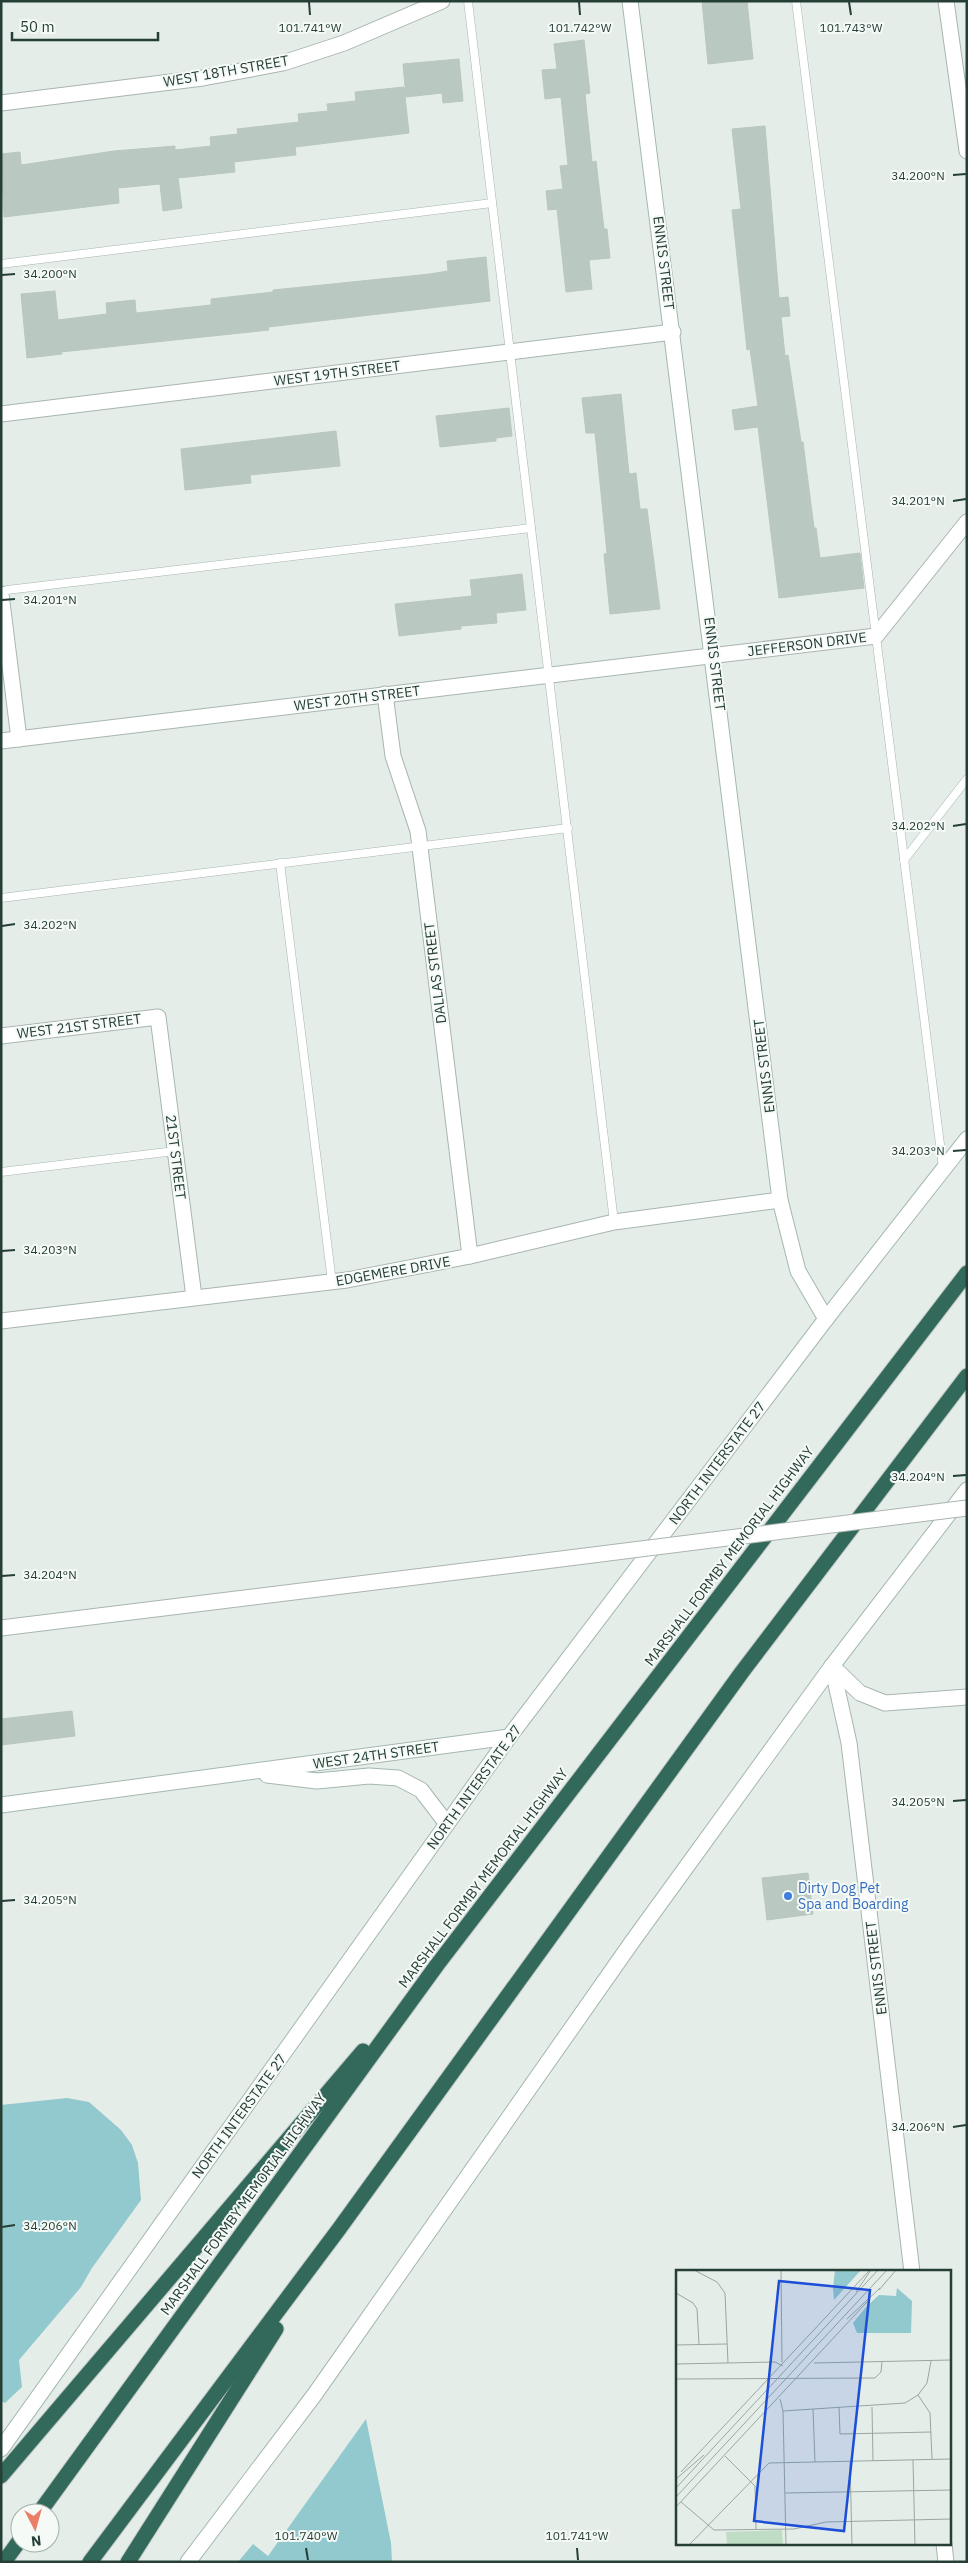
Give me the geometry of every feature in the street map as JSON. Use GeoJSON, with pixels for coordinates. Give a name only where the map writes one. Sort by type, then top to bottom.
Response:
{"type":"FeatureCollection","features":[{"type":"Feature","properties":{"kind":"highway","name":"MARSHALL FORMBY MEMORIAL HIGHWAY"},"geometry":{"type":"LineString","coordinates":[[46,2503],[437,1965],[967,1273]]}},
{"type":"Feature","properties":{"kind":"highway"},"geometry":{"type":"LineString","coordinates":[[90,2562],[339,2229],[742,1672],[967,1376]]}},
{"type":"Feature","properties":{"kind":"highway"},"geometry":{"type":"LineString","coordinates":[[1,2476],[437,1965]]}},
{"type":"Feature","properties":{"kind":"highway"},"geometry":{"type":"LineString","coordinates":[[128,2562],[339,2229]]}},
{"type":"Feature","properties":{"kind":"street","name":"WEST 18TH STREET"},"geometry":{"type":"LineString","coordinates":[[1,103],[203,78],[283,63],[344,43],[442,1]]}},
{"type":"Feature","properties":{"kind":"street","name":"ENNIS STREET"},"geometry":{"type":"LineString","coordinates":[[630,1],[714,656],[780,1200],[798,1271],[826,1319]]}},
{"type":"Feature","properties":{"kind":"street"},"geometry":{"type":"LineString","coordinates":[[946,1],[967,151]]}},
{"type":"Feature","properties":{"kind":"street","name":"WEST 19TH STREET"},"geometry":{"type":"LineString","coordinates":[[1,414],[673,332]]}},
{"type":"Feature","properties":{"kind":"street","name":"JEFFERSON DRIVE"},"geometry":{"type":"LineString","coordinates":[[714,656],[876,636],[967,522]]}},
{"type":"Feature","properties":{"kind":"street"},"geometry":{"type":"LineString","coordinates":[[1,593],[20,739]]}},
{"type":"Feature","properties":{"kind":"street","name":"WEST 20TH STREET"},"geometry":{"type":"LineString","coordinates":[[1,742],[385,694],[714,656]]}},
{"type":"Feature","properties":{"kind":"street","name":"DALLAS STREET"},"geometry":{"type":"LineString","coordinates":[[385,694],[393,756],[418,831],[470,1256]]}},
{"type":"Feature","properties":{"kind":"street","name":"WEST 21ST STREET"},"geometry":{"type":"LineString","coordinates":[[1,1036],[158,1017]]}},
{"type":"Feature","properties":{"kind":"street","name":"21ST STREET"},"geometry":{"type":"LineString","coordinates":[[158,1017],[194,1297]]}},
{"type":"Feature","properties":{"kind":"street","name":"NORTH INTERSTATE 27"},"geometry":{"type":"LineString","coordinates":[[1,2449],[509,1737],[826,1319],[967,1139]]}},
{"type":"Feature","properties":{"kind":"street","name":"EDGEMERE DRIVE"},"geometry":{"type":"LineString","coordinates":[[1,1321],[332,1282],[470,1256],[614,1222],[780,1200]]}},
{"type":"Feature","properties":{"kind":"street"},"geometry":{"type":"LineString","coordinates":[[188,2562],[315,2394],[626,1950],[832,1666],[967,1490]]}},
{"type":"Feature","properties":{"kind":"street"},"geometry":{"type":"LineString","coordinates":[[1,1628],[967,1508]]}},
{"type":"Feature","properties":{"kind":"street","name":"ENNIS STREET"},"geometry":{"type":"LineString","coordinates":[[832,1666],[849,1743],[912,2270]]}},
{"type":"Feature","properties":{"kind":"street"},"geometry":{"type":"LineString","coordinates":[[832,1666],[860,1693],[885,1703],[967,1697]]}},
{"type":"Feature","properties":{"kind":"street","name":"WEST 24TH STREET"},"geometry":{"type":"LineString","coordinates":[[1,1805],[509,1737]]}},
{"type":"Feature","properties":{"kind":"street","name":"WEST 24TH STREET"},"geometry":{"type":"LineString","coordinates":[[243,1773],[317,1781],[375,1776],[398,1778],[421,1790],[447,1824]]}},
{"type":"Feature","properties":{"kind":"street"},"geometry":{"type":"LineString","coordinates":[[944,2546],[946,2562]]}},
{"type":"Feature","properties":{"kind":"lane"},"geometry":{"type":"LineString","coordinates":[[468,1],[614,1222]]}},
{"type":"Feature","properties":{"kind":"lane"},"geometry":{"type":"LineString","coordinates":[[796,1],[943,1170]]}},
{"type":"Feature","properties":{"kind":"lane"},"geometry":{"type":"LineString","coordinates":[[1,264],[492,203]]}},
{"type":"Feature","properties":{"kind":"lane"},"geometry":{"type":"LineString","coordinates":[[1,593],[17,589],[532,528]]}},
{"type":"Feature","properties":{"kind":"lane"},"geometry":{"type":"LineString","coordinates":[[904,860],[967,779]]}},
{"type":"Feature","properties":{"kind":"lane"},"geometry":{"type":"LineString","coordinates":[[1,898],[568,828]]}},
{"type":"Feature","properties":{"kind":"lane"},"geometry":{"type":"LineString","coordinates":[[280,863],[332,1282]]}},
{"type":"Feature","properties":{"kind":"lane"},"geometry":{"type":"LineString","coordinates":[[1,1172],[175,1151]]}},
{"type":"Feature","properties":{"kind":"water"},"geometry":{"type":"Polygon","coordinates":[[[67,2098],[89,2102],[121,2130],[132,2145],[138,2163],[141,2200],[92,2268],[81,2287],[19,2360],[22,2387],[5,2403],[1,2401],[1,2105],[67,2098]]]}},
{"type":"Feature","properties":{"kind":"water"},"geometry":{"type":"Polygon","coordinates":[[[366,2419],[391,2543],[392,2562],[238,2562],[253,2544],[268,2556],[366,2419]]]}},
{"type":"Feature","properties":{"kind":"building"},"geometry":{"type":"Polygon","coordinates":[[[702,1],[747,1],[753,59],[708,64],[702,1]]]}},
{"type":"Feature","properties":{"kind":"building"},"geometry":{"type":"Polygon","coordinates":[[[584,40],[590,93],[585,94],[592,162],[596,161],[604,229],[607,229],[610,258],[589,260],[592,289],[566,292],[557,209],[548,210],[546,191],[563,189],[560,166],[568,165],[561,97],[545,99],[542,70],[557,69],[554,44],[584,40]]]}},
{"type":"Feature","properties":{"kind":"building"},"geometry":{"type":"Polygon","coordinates":[[[459,59],[463,101],[443,103],[442,93],[406,97],[403,64],[459,59]]]}},
{"type":"Feature","properties":{"kind":"building"},"geometry":{"type":"Polygon","coordinates":[[[404,87],[409,133],[295,147],[296,155],[234,162],[235,172],[178,178],[182,208],[163,211],[160,184],[118,188],[119,203],[4,217],[1,154],[20,152],[21,165],[114,151],[175,146],[175,150],[211,146],[210,137],[238,134],[237,129],[299,122],[298,114],[328,111],[327,104],[356,101],[355,92],[404,87]]]}},
{"type":"Feature","properties":{"kind":"building"},"geometry":{"type":"Polygon","coordinates":[[[765,126],[779,298],[788,297],[790,316],[781,317],[785,356],[788,355],[820,558],[860,553],[864,588],[779,598],[758,427],[735,430],[732,410],[758,406],[750,349],[747,350],[732,210],[741,209],[732,129],[765,126]]]}},
{"type":"Feature","properties":{"kind":"building"},"geometry":{"type":"Polygon","coordinates":[[[486,257],[490,301],[268,327],[269,330],[61,352],[62,354],[27,358],[21,294],[55,291],[58,320],[107,314],[106,303],[135,300],[136,313],[211,305],[211,299],[273,292],[273,290],[448,271],[447,261],[486,257]]]}},
{"type":"Feature","properties":{"kind":"building"},"geometry":{"type":"Polygon","coordinates":[[[621,394],[629,474],[636,473],[640,509],[647,509],[660,609],[610,614],[604,554],[607,553],[595,433],[586,433],[582,398],[621,394]]]}},
{"type":"Feature","properties":{"kind":"building"},"geometry":{"type":"Polygon","coordinates":[[[509,408],[512,436],[496,438],[496,441],[440,447],[436,416],[509,408]]]}},
{"type":"Feature","properties":{"kind":"building"},"geometry":{"type":"Polygon","coordinates":[[[336,431],[340,466],[250,475],[251,483],[185,490],[181,449],[336,431]]]}},
{"type":"Feature","properties":{"kind":"building"},"geometry":{"type":"Polygon","coordinates":[[[522,574],[526,610],[496,613],[497,623],[461,626],[461,629],[399,636],[395,604],[472,596],[470,580],[522,574]]]}},
{"type":"Feature","properties":{"kind":"building"},"geometry":{"type":"Polygon","coordinates":[[[72,1711],[75,1736],[1,1745],[1,1719],[72,1711]]]}},
{"type":"Feature","properties":{"kind":"building","name":"Dirty Dog Pet Spa and Boarding"},"geometry":{"type":"Polygon","coordinates":[[[808,1873],[813,1914],[767,1920],[762,1878],[808,1873]]]}},
{"type":"Feature","properties":{"kind":"place","name":"Dirty Dog Pet Spa and Boarding"},"geometry":{"type":"Point","coordinates":[788,1896]}}]}
